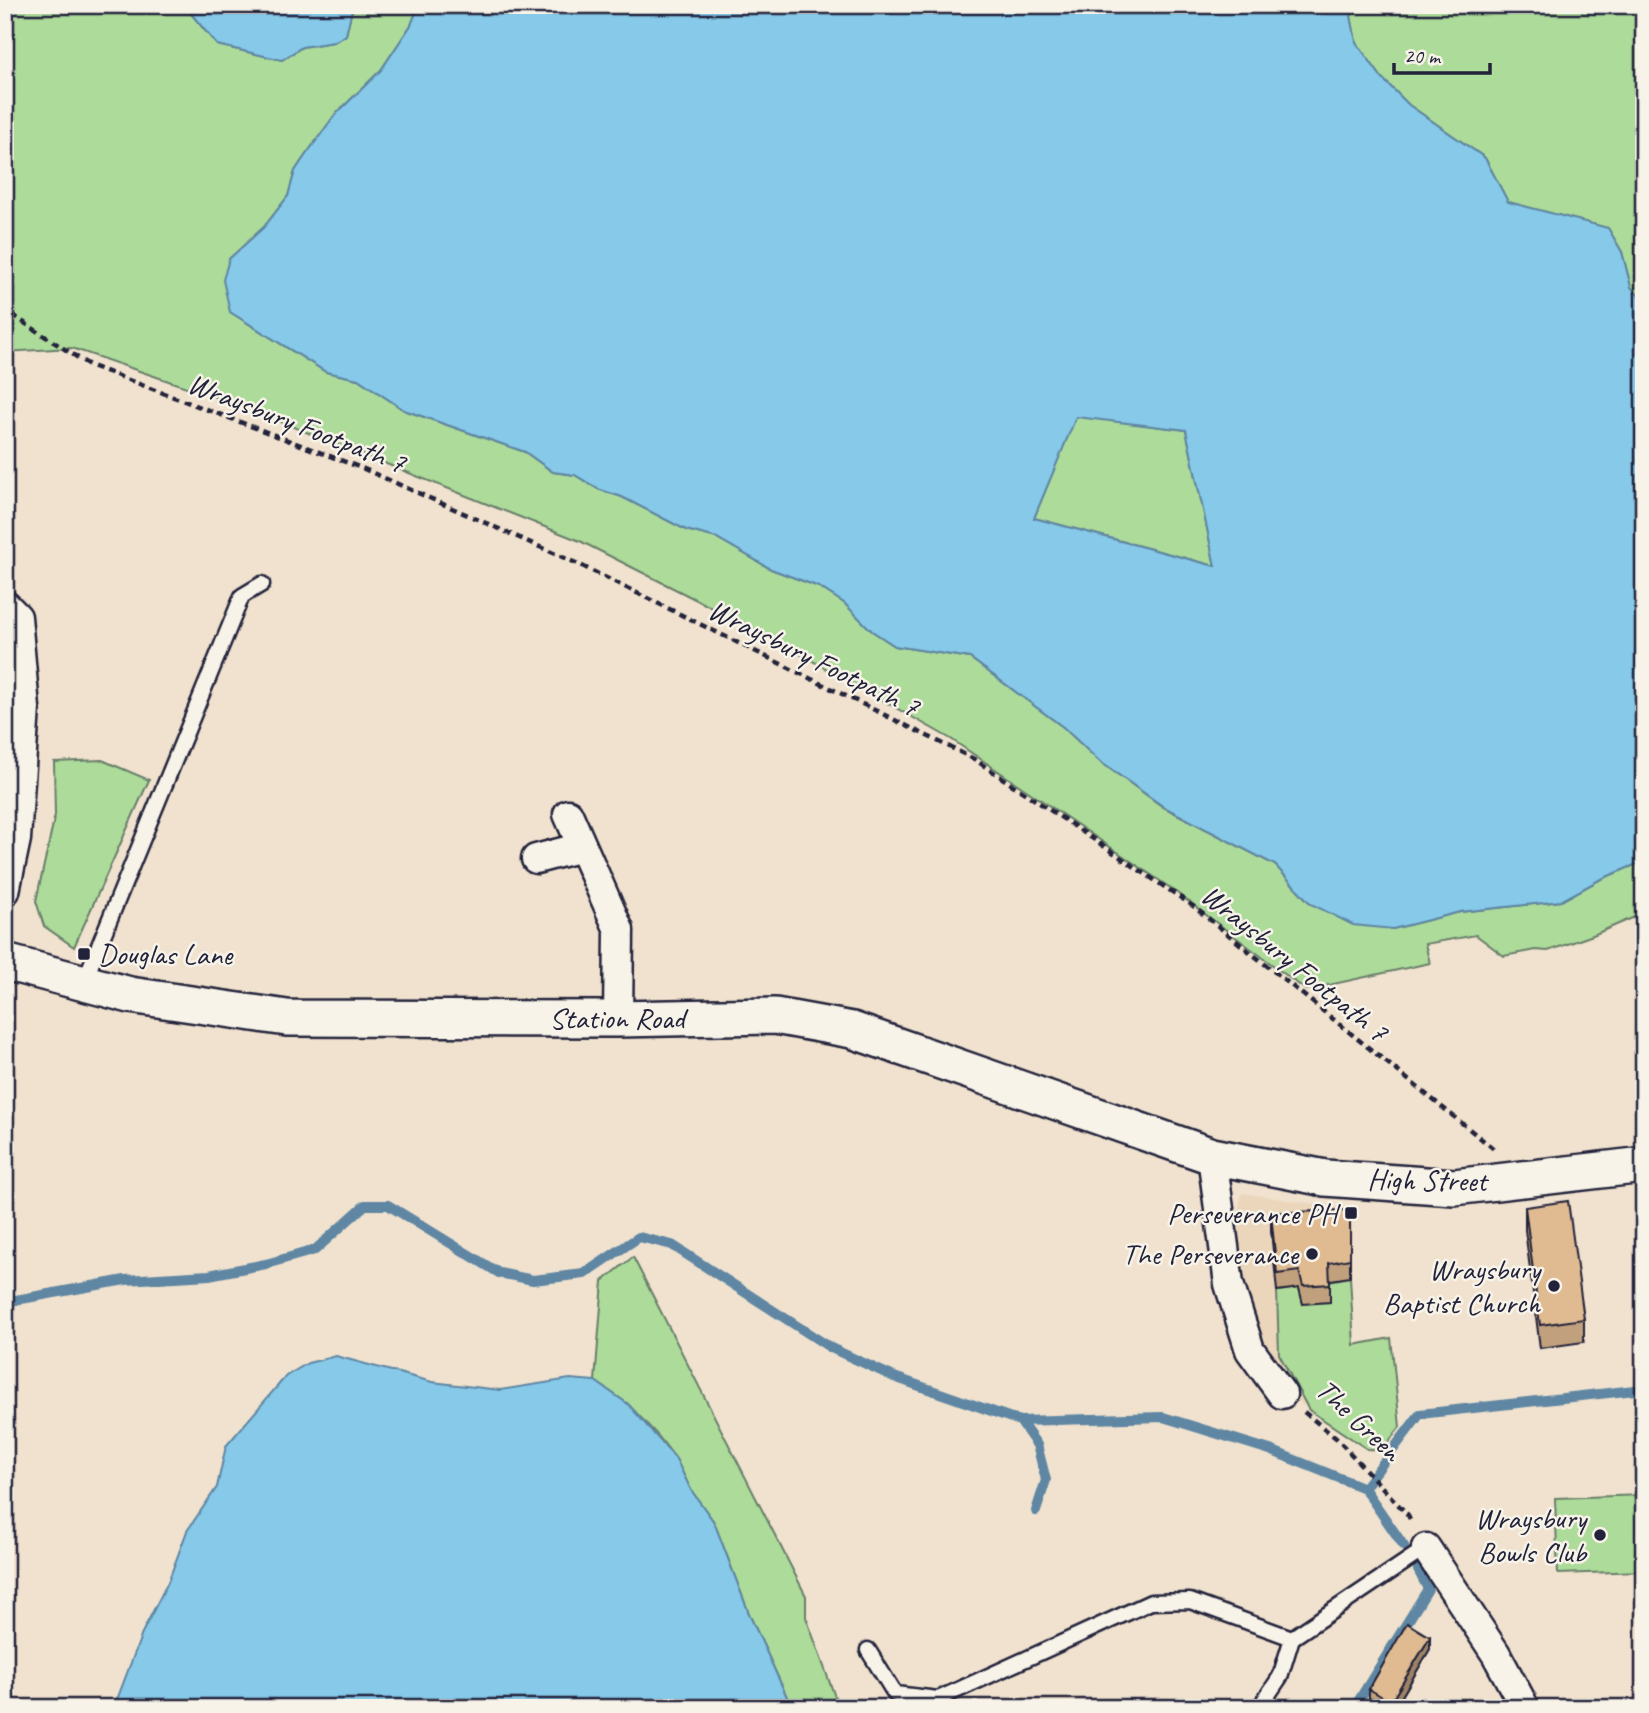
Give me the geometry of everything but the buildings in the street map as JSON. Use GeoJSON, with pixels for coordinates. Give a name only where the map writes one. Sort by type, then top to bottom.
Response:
{"type":"FeatureCollection","features":[{"type":"Feature","properties":{"kind":"street"},"geometry":{"type":"LineString","coordinates":[[5,605],[17,617],[24,708],[16,839],[5,891]]}},
{"type":"Feature","properties":{"kind":"street"},"geometry":{"type":"LineString","coordinates":[[568,814],[620,930],[618,1019]]}},
{"type":"Feature","properties":{"kind":"street"},"geometry":{"type":"LineString","coordinates":[[536,859],[582,847]]}},
{"type":"Feature","properties":{"kind":"street","name":"Station Road"},"geometry":{"type":"LineString","coordinates":[[5,962],[130,995],[287,1018],[618,1019],[775,1016],[852,1030],[1212,1156]]}},
{"type":"Feature","properties":{"kind":"street","name":"High Street"},"geometry":{"type":"LineString","coordinates":[[1212,1156],[1325,1178],[1454,1187],[1644,1165]]}},
{"type":"Feature","properties":{"kind":"street","name":"The Green"},"geometry":{"type":"LineString","coordinates":[[1212,1156],[1229,1284],[1250,1350],[1282,1394]]}},
{"type":"Feature","properties":{"kind":"street"},"geometry":{"type":"LineString","coordinates":[[1426,1548],[1496,1654],[1525,1708]]}},
{"type":"Feature","properties":{"kind":"lane"},"geometry":{"type":"LineString","coordinates":[[84,984],[242,596],[262,584]]}},
{"type":"Feature","properties":{"kind":"lane"},"geometry":{"type":"LineString","coordinates":[[1259,1708],[1280,1677],[1292,1638],[1426,1548]]}},
{"type":"Feature","properties":{"kind":"lane"},"geometry":{"type":"LineString","coordinates":[[868,1650],[895,1694],[938,1699],[1151,1602],[1189,1601],[1292,1638]]}},
{"type":"Feature","properties":{"kind":"path","name":"Wraysbury Footpath 7"},"geometry":{"type":"LineString","coordinates":[[5,305],[17,318],[89,365],[376,474],[576,564],[974,759],[1193,906],[1530,1178]]}},
{"type":"Feature","properties":{"kind":"path","name":"The Green"},"geometry":{"type":"LineString","coordinates":[[1282,1394],[1336,1438],[1408,1514],[1426,1548]]}},
{"type":"Feature","properties":{"kind":"shaded area"},"geometry":{"type":"Polygon","coordinates":[[[1242,1193],[1353,1210],[1350,1277],[1354,1345],[1391,1338],[1400,1427],[1380,1454],[1367,1449],[1309,1410],[1274,1381],[1253,1348],[1233,1236],[1242,1193]]]}},
{"type":"Feature","properties":{"kind":"green space"},"geometry":{"type":"Polygon","coordinates":[[[5,5],[184,5],[217,45],[282,60],[302,47],[333,42],[346,35],[353,5],[419,5],[411,25],[381,70],[335,115],[305,156],[295,171],[288,196],[264,227],[229,259],[230,312],[326,372],[358,379],[404,410],[525,452],[553,472],[575,475],[598,489],[622,497],[686,530],[717,538],[771,569],[819,587],[844,603],[872,631],[895,646],[970,658],[1063,727],[1099,761],[1163,807],[1275,865],[1311,904],[1393,929],[1460,912],[1561,901],[1599,880],[1644,861],[1644,913],[1548,951],[1535,950],[1504,956],[1476,935],[1425,944],[1430,963],[1306,990],[1169,887],[951,739],[768,636],[580,541],[233,403],[72,348],[5,352],[5,5]]]}},
{"type":"Feature","properties":{"kind":"green space"},"geometry":{"type":"Polygon","coordinates":[[[1357,5],[1644,5],[1644,302],[1631,287],[1622,252],[1608,228],[1508,202],[1485,158],[1409,105],[1382,78],[1356,42],[1351,16],[1357,5]]]}},
{"type":"Feature","properties":{"kind":"green space"},"geometry":{"type":"Polygon","coordinates":[[[1076,416],[1186,430],[1215,566],[1034,518],[1076,416]]]}},
{"type":"Feature","properties":{"kind":"green space"},"geometry":{"type":"Polygon","coordinates":[[[102,760],[149,780],[74,947],[44,926],[36,901],[55,815],[54,762],[102,760]]]}},
{"type":"Feature","properties":{"kind":"green space"},"geometry":{"type":"Polygon","coordinates":[[[633,1257],[806,1596],[806,1617],[839,1708],[792,1708],[750,1616],[714,1522],[691,1490],[676,1459],[658,1436],[628,1404],[595,1381],[603,1281],[633,1257]]]}},
{"type":"Feature","properties":{"kind":"green space"},"geometry":{"type":"Polygon","coordinates":[[[1350,1277],[1354,1345],[1391,1338],[1400,1427],[1382,1450],[1367,1449],[1309,1410],[1279,1354],[1277,1291],[1299,1288],[1303,1304],[1329,1281],[1350,1277]]]}},
{"type":"Feature","properties":{"kind":"green space","name":"Wraysbury Bowls Club"},"geometry":{"type":"Polygon","coordinates":[[[1644,1495],[1644,1571],[1558,1574],[1555,1498],[1644,1495]]]}},
{"type":"Feature","properties":{"kind":"water"},"geometry":{"type":"Polygon","coordinates":[[[184,5],[353,5],[346,35],[334,42],[302,47],[282,60],[217,45],[184,5]]]}},
{"type":"Feature","properties":{"kind":"water"},"geometry":{"type":"Polygon","coordinates":[[[419,5],[1357,5],[1351,16],[1356,42],[1382,78],[1409,105],[1485,158],[1508,202],[1608,228],[1622,252],[1631,287],[1644,302],[1644,861],[1599,880],[1561,901],[1460,912],[1393,929],[1353,925],[1311,904],[1275,865],[1164,807],[1099,761],[1063,727],[970,658],[895,646],[872,631],[844,603],[819,587],[771,569],[717,538],[686,530],[622,497],[598,489],[575,475],[553,472],[525,452],[404,410],[358,379],[326,372],[230,312],[223,280],[229,259],[264,227],[288,196],[295,171],[305,156],[335,115],[381,70],[411,25],[419,5]],[[1076,417],[1034,518],[1215,566],[1186,430],[1076,417]]]}},
{"type":"Feature","properties":{"kind":"water"},"geometry":{"type":"Polygon","coordinates":[[[336,1356],[432,1382],[500,1390],[570,1379],[595,1381],[628,1404],[676,1459],[691,1490],[714,1522],[750,1616],[792,1708],[109,1708],[118,1697],[143,1631],[168,1582],[187,1531],[217,1487],[226,1446],[286,1376],[308,1363],[336,1356]]]}},
{"type":"Feature","properties":{"kind":"waterway"},"geometry":{"type":"LineString","coordinates":[[5,1302],[125,1280],[209,1275],[266,1264],[315,1250],[365,1205],[388,1205],[499,1273],[533,1280],[584,1274],[639,1237],[672,1245],[831,1348],[894,1377],[1020,1421],[1163,1417],[1270,1450],[1364,1488],[1404,1546]]}},
{"type":"Feature","properties":{"kind":"waterway"},"geometry":{"type":"LineString","coordinates":[[1364,1488],[1420,1414],[1644,1389]]}},
{"type":"Feature","properties":{"kind":"waterway"},"geometry":{"type":"LineString","coordinates":[[1020,1421],[1037,1445],[1046,1480],[1036,1511]]}},
{"type":"Feature","properties":{"kind":"waterway"},"geometry":{"type":"LineString","coordinates":[[1354,1708],[1428,1589],[1418,1570]]}},
{"type":"Feature","properties":{"kind":"place","name":"Douglas Lane"},"geometry":{"type":"Point","coordinates":[84,954]}},
{"type":"Feature","properties":{"kind":"place","name":"Perseverance PH"},"geometry":{"type":"Point","coordinates":[1351,1213]}},
{"type":"Feature","properties":{"kind":"place","name":"The Perseverance"},"geometry":{"type":"Point","coordinates":[1312,1254]}},
{"type":"Feature","properties":{"kind":"place","name":"Wraysbury Baptist Church"},"geometry":{"type":"Point","coordinates":[1554,1286]}},
{"type":"Feature","properties":{"kind":"place","name":"Wraysbury Bowls Club"},"geometry":{"type":"Point","coordinates":[1600,1535]}}]}
